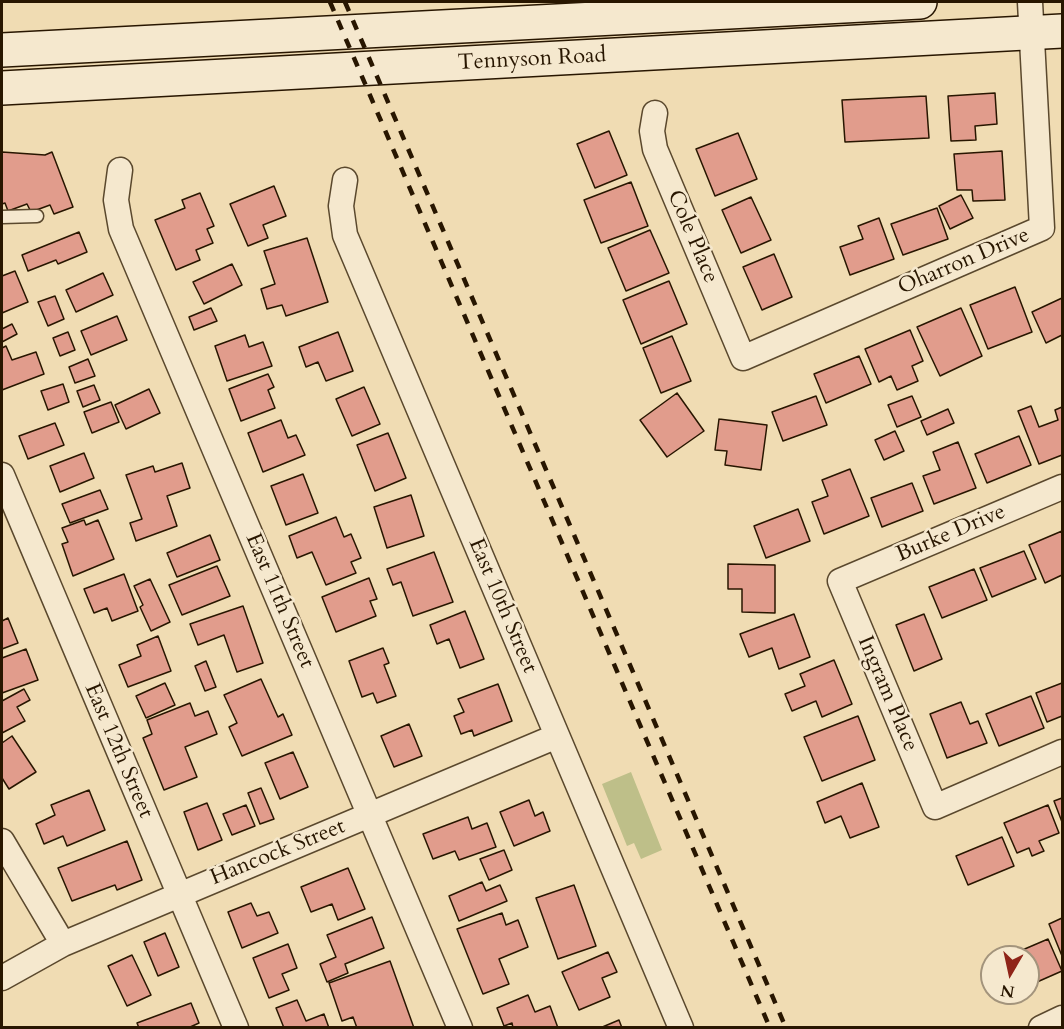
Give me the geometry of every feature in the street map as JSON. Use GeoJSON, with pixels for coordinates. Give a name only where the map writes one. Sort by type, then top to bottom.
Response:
{"type":"FeatureCollection","features":[{"type":"Feature","properties":{"kind":"main road","name":"Tennyson Road"},"geometry":{"type":"LineString","coordinates":[[2,50],[920,2]]}},
{"type":"Feature","properties":{"kind":"main road","name":"Tennyson Road"},"geometry":{"type":"LineString","coordinates":[[2,88],[908,40],[1042,22]]}},
{"type":"Feature","properties":{"kind":"street"},"geometry":{"type":"LineString","coordinates":[[906,2],[908,40]]}},
{"type":"Feature","properties":{"kind":"street","name":"Oharron Drive"},"geometry":{"type":"LineString","coordinates":[[743,358],[1042,228],[1042,22]]}},
{"type":"Feature","properties":{"kind":"street","name":"Cole Place"},"geometry":{"type":"LineString","coordinates":[[655,113],[652,131],[655,150],[743,358]]}},
{"type":"Feature","properties":{"kind":"street","name":"East 11th Street"},"geometry":{"type":"LineString","coordinates":[[120,170],[116,200],[121,229],[460,1028]]}},
{"type":"Feature","properties":{"kind":"street","name":"East 10th Street"},"geometry":{"type":"LineString","coordinates":[[345,180],[341,206],[345,235],[681,1028]]}},
{"type":"Feature","properties":{"kind":"street","name":"East 12th Street"},"geometry":{"type":"LineString","coordinates":[[2,475],[236,1028]]}},
{"type":"Feature","properties":{"kind":"street","name":"Burke Drive"},"geometry":{"type":"LineString","coordinates":[[840,581],[1062,486]]}},
{"type":"Feature","properties":{"kind":"street","name":"Ingram Place"},"geometry":{"type":"LineString","coordinates":[[840,581],[934,807],[1062,752]]}},
{"type":"Feature","properties":{"kind":"street","name":"Hancock Street"},"geometry":{"type":"LineString","coordinates":[[2,977],[63,944],[557,736]]}},
{"type":"Feature","properties":{"kind":"street"},"geometry":{"type":"LineString","coordinates":[[2,841],[63,944]]}},
{"type":"Feature","properties":{"kind":"street"},"geometry":{"type":"LineString","coordinates":[[1041,1028],[1062,1018]]}},
{"type":"Feature","properties":{"kind":"lane"},"geometry":{"type":"LineString","coordinates":[[2,217],[37,216]]}},
{"type":"Feature","properties":{"kind":"green space"},"geometry":{"type":"Polygon","coordinates":[[[631,772],[662,850],[641,859],[634,843],[627,846],[602,784],[631,772]]]}},
{"type":"Feature","properties":{"kind":"building"},"geometry":{"type":"Polygon","coordinates":[[[995,93],[997,124],[975,126],[976,140],[951,141],[948,96],[995,93]]]}},
{"type":"Feature","properties":{"kind":"building"},"geometry":{"type":"Polygon","coordinates":[[[926,96],[929,138],[845,142],[842,100],[926,96]]]}},
{"type":"Feature","properties":{"kind":"building"},"geometry":{"type":"Polygon","coordinates":[[[609,131],[627,175],[595,188],[577,144],[609,131]]]}},
{"type":"Feature","properties":{"kind":"building"},"geometry":{"type":"Polygon","coordinates":[[[738,133],[757,179],[715,196],[696,149],[738,133]]]}},
{"type":"Feature","properties":{"kind":"building"},"geometry":{"type":"Polygon","coordinates":[[[1002,151],[1005,200],[973,201],[972,190],[957,190],[954,154],[1002,151]]]}},
{"type":"Feature","properties":{"kind":"building"},"geometry":{"type":"Polygon","coordinates":[[[2,152],[45,155],[52,152],[73,207],[54,214],[50,205],[31,212],[27,204],[8,211],[5,203],[2,204],[2,152]]]}},
{"type":"Feature","properties":{"kind":"building"},"geometry":{"type":"Polygon","coordinates":[[[631,182],[648,226],[601,243],[584,200],[631,182]]]}},
{"type":"Feature","properties":{"kind":"building"},"geometry":{"type":"Polygon","coordinates":[[[274,186],[286,216],[263,225],[268,238],[248,246],[230,204],[274,186]]]}},
{"type":"Feature","properties":{"kind":"building"},"geometry":{"type":"Polygon","coordinates":[[[200,193],[214,226],[207,229],[213,243],[196,250],[200,260],[176,270],[155,220],[185,208],[182,200],[200,193]]]}},
{"type":"Feature","properties":{"kind":"building"},"geometry":{"type":"Polygon","coordinates":[[[961,195],[973,218],[950,229],[939,206],[961,195]]]}},
{"type":"Feature","properties":{"kind":"building"},"geometry":{"type":"Polygon","coordinates":[[[751,197],[771,240],[741,253],[722,210],[751,197]]]}},
{"type":"Feature","properties":{"kind":"building"},"geometry":{"type":"Polygon","coordinates":[[[937,208],[948,239],[903,255],[891,224],[937,208]]]}},
{"type":"Feature","properties":{"kind":"building"},"geometry":{"type":"Polygon","coordinates":[[[879,218],[894,259],[850,275],[840,247],[863,239],[858,226],[879,218]]]}},
{"type":"Feature","properties":{"kind":"building"},"geometry":{"type":"Polygon","coordinates":[[[650,230],[669,273],[626,291],[608,248],[650,230]]]}},
{"type":"Feature","properties":{"kind":"building"},"geometry":{"type":"Polygon","coordinates":[[[79,232],[87,252],[58,264],[56,260],[28,271],[22,255],[79,232]]]}},
{"type":"Feature","properties":{"kind":"building"},"geometry":{"type":"Polygon","coordinates":[[[307,238],[328,302],[286,316],[282,305],[267,309],[261,289],[275,284],[264,251],[307,238]]]}},
{"type":"Feature","properties":{"kind":"building"},"geometry":{"type":"Polygon","coordinates":[[[774,254],[792,297],[762,310],[743,267],[774,254]]]}},
{"type":"Feature","properties":{"kind":"building"},"geometry":{"type":"Polygon","coordinates":[[[232,264],[242,285],[204,304],[193,282],[232,264]]]}},
{"type":"Feature","properties":{"kind":"building"},"geometry":{"type":"Polygon","coordinates":[[[15,271],[28,302],[2,313],[2,276],[15,271]]]}},
{"type":"Feature","properties":{"kind":"building"},"geometry":{"type":"Polygon","coordinates":[[[103,273],[113,295],[76,312],[66,290],[103,273]]]}},
{"type":"Feature","properties":{"kind":"building"},"geometry":{"type":"Polygon","coordinates":[[[669,281],[687,324],[641,344],[623,300],[669,281]]]}},
{"type":"Feature","properties":{"kind":"building"},"geometry":{"type":"Polygon","coordinates":[[[1015,287],[1032,332],[988,349],[970,305],[1015,287]]]}},
{"type":"Feature","properties":{"kind":"building"},"geometry":{"type":"Polygon","coordinates":[[[55,296],[64,319],[48,326],[38,302],[55,296]]]}},
{"type":"Feature","properties":{"kind":"building"},"geometry":{"type":"Polygon","coordinates":[[[1062,298],[1062,335],[1046,343],[1032,312],[1062,298]]]}},
{"type":"Feature","properties":{"kind":"building"},"geometry":{"type":"Polygon","coordinates":[[[211,308],[217,321],[194,330],[189,317],[211,308]]]}},
{"type":"Feature","properties":{"kind":"building"},"geometry":{"type":"Polygon","coordinates":[[[961,308],[982,356],[940,376],[917,327],[961,308]]]}},
{"type":"Feature","properties":{"kind":"building"},"geometry":{"type":"Polygon","coordinates":[[[117,316],[127,340],[91,355],[81,331],[117,316]]]}},
{"type":"Feature","properties":{"kind":"building"},"geometry":{"type":"Polygon","coordinates":[[[12,324],[17,334],[2,342],[2,329],[12,324]]]}},
{"type":"Feature","properties":{"kind":"building"},"geometry":{"type":"Polygon","coordinates":[[[910,330],[923,361],[912,366],[918,381],[897,390],[891,376],[879,382],[865,349],[910,330]]]}},
{"type":"Feature","properties":{"kind":"building"},"geometry":{"type":"Polygon","coordinates":[[[68,332],[75,350],[60,356],[53,338],[68,332]]]}},
{"type":"Feature","properties":{"kind":"building"},"geometry":{"type":"Polygon","coordinates":[[[338,332],[353,371],[326,381],[318,362],[306,367],[299,347],[338,332]]]}},
{"type":"Feature","properties":{"kind":"building"},"geometry":{"type":"Polygon","coordinates":[[[245,335],[249,347],[263,342],[272,366],[227,381],[215,346],[245,335]]]}},
{"type":"Feature","properties":{"kind":"building"},"geometry":{"type":"Polygon","coordinates":[[[672,336],[691,381],[661,393],[643,348],[672,336]]]}},
{"type":"Feature","properties":{"kind":"building"},"geometry":{"type":"Polygon","coordinates":[[[6,346],[12,360],[36,352],[44,374],[2,390],[2,348],[6,346]]]}},
{"type":"Feature","properties":{"kind":"building"},"geometry":{"type":"Polygon","coordinates":[[[859,356],[871,384],[826,403],[814,374],[859,356]]]}},
{"type":"Feature","properties":{"kind":"building"},"geometry":{"type":"Polygon","coordinates":[[[88,359],[95,376],[75,383],[69,367],[88,359]]]}},
{"type":"Feature","properties":{"kind":"building"},"geometry":{"type":"Polygon","coordinates":[[[268,374],[274,387],[268,390],[275,408],[241,421],[229,389],[268,374]]]}},
{"type":"Feature","properties":{"kind":"building"},"geometry":{"type":"Polygon","coordinates":[[[63,384],[69,402],[48,410],[41,391],[63,384]]]}},
{"type":"Feature","properties":{"kind":"building"},"geometry":{"type":"Polygon","coordinates":[[[94,385],[100,400],[83,407],[77,391],[94,385]]]}},
{"type":"Feature","properties":{"kind":"building"},"geometry":{"type":"Polygon","coordinates":[[[364,387],[380,424],[352,436],[336,399],[364,387]]]}},
{"type":"Feature","properties":{"kind":"building"},"geometry":{"type":"Polygon","coordinates":[[[149,389],[160,413],[126,429],[115,405],[149,389]]]}},
{"type":"Feature","properties":{"kind":"building"},"geometry":{"type":"Polygon","coordinates":[[[677,393],[704,431],[667,457],[640,420],[677,393]]]}},
{"type":"Feature","properties":{"kind":"building"},"geometry":{"type":"Polygon","coordinates":[[[816,396],[827,425],[783,441],[772,412],[816,396]]]}},
{"type":"Feature","properties":{"kind":"building"},"geometry":{"type":"Polygon","coordinates":[[[912,396],[921,417],[897,427],[888,405],[912,396]]]}},
{"type":"Feature","properties":{"kind":"building"},"geometry":{"type":"Polygon","coordinates":[[[111,402],[119,422],[92,433],[84,412],[111,402]]]}},
{"type":"Feature","properties":{"kind":"building"},"geometry":{"type":"Polygon","coordinates":[[[1031,406],[1039,427],[1058,420],[1055,410],[1062,407],[1062,455],[1039,464],[1018,411],[1031,406]]]}},
{"type":"Feature","properties":{"kind":"building"},"geometry":{"type":"Polygon","coordinates":[[[948,409],[954,423],[927,435],[921,421],[948,409]]]}},
{"type":"Feature","properties":{"kind":"building"},"geometry":{"type":"Polygon","coordinates":[[[719,419],[767,425],[761,470],[725,465],[727,451],[715,450],[719,419]]]}},
{"type":"Feature","properties":{"kind":"building"},"geometry":{"type":"Polygon","coordinates":[[[281,420],[288,438],[296,435],[305,455],[263,472],[248,433],[281,420]]]}},
{"type":"Feature","properties":{"kind":"building"},"geometry":{"type":"Polygon","coordinates":[[[55,423],[64,445],[28,459],[19,436],[55,423]]]}},
{"type":"Feature","properties":{"kind":"building"},"geometry":{"type":"Polygon","coordinates":[[[895,431],[904,451],[884,460],[875,440],[895,431]]]}},
{"type":"Feature","properties":{"kind":"building"},"geometry":{"type":"Polygon","coordinates":[[[388,433],[406,478],[375,491],[357,445],[388,433]]]}},
{"type":"Feature","properties":{"kind":"building"},"geometry":{"type":"Polygon","coordinates":[[[1019,436],[1031,465],[987,483],[975,454],[1019,436]]]}},
{"type":"Feature","properties":{"kind":"building"},"geometry":{"type":"Polygon","coordinates":[[[958,442],[976,488],[934,504],[923,476],[940,470],[933,452],[958,442]]]}},
{"type":"Feature","properties":{"kind":"building"},"geometry":{"type":"Polygon","coordinates":[[[84,453],[94,478],[60,492],[50,466],[84,453]]]}},
{"type":"Feature","properties":{"kind":"building"},"geometry":{"type":"Polygon","coordinates":[[[182,463],[190,488],[167,496],[177,526],[136,541],[130,523],[142,519],[126,475],[153,466],[155,472],[182,463]]]}},
{"type":"Feature","properties":{"kind":"building"},"geometry":{"type":"Polygon","coordinates":[[[850,469],[869,516],[824,534],[812,502],[828,496],[822,480],[850,469]]]}},
{"type":"Feature","properties":{"kind":"building"},"geometry":{"type":"Polygon","coordinates":[[[303,474],[318,513],[286,525],[271,486],[303,474]]]}},
{"type":"Feature","properties":{"kind":"building"},"geometry":{"type":"Polygon","coordinates":[[[912,483],[923,511],[882,527],[871,498],[912,483]]]}},
{"type":"Feature","properties":{"kind":"building"},"geometry":{"type":"Polygon","coordinates":[[[100,490],[108,509],[70,523],[62,504],[100,490]]]}},
{"type":"Feature","properties":{"kind":"building"},"geometry":{"type":"Polygon","coordinates":[[[411,495],[424,536],[387,548],[374,507],[411,495]]]}},
{"type":"Feature","properties":{"kind":"building"},"geometry":{"type":"Polygon","coordinates":[[[798,509],[810,541],[766,558],[754,526],[798,509]]]}},
{"type":"Feature","properties":{"kind":"building"},"geometry":{"type":"Polygon","coordinates":[[[336,517],[344,537],[351,534],[361,558],[351,562],[356,573],[326,585],[312,552],[297,558],[289,536],[336,517]]]}},
{"type":"Feature","properties":{"kind":"building"},"geometry":{"type":"Polygon","coordinates":[[[84,520],[86,525],[98,520],[114,559],[73,576],[62,544],[68,542],[62,528],[84,520]]]}},
{"type":"Feature","properties":{"kind":"building"},"geometry":{"type":"Polygon","coordinates":[[[1062,531],[1062,575],[1045,583],[1029,545],[1062,531]]]}},
{"type":"Feature","properties":{"kind":"building"},"geometry":{"type":"Polygon","coordinates":[[[210,535],[220,560],[177,577],[167,553],[210,535]]]}},
{"type":"Feature","properties":{"kind":"building"},"geometry":{"type":"Polygon","coordinates":[[[1024,551],[1036,579],[992,597],[980,568],[1024,551]]]}},
{"type":"Feature","properties":{"kind":"building"},"geometry":{"type":"Polygon","coordinates":[[[434,552],[453,602],[413,616],[401,582],[393,585],[387,569],[434,552]]]}},
{"type":"Feature","properties":{"kind":"building"},"geometry":{"type":"Polygon","coordinates":[[[728,564],[775,565],[775,613],[742,612],[742,589],[728,589],[728,564]]]}},
{"type":"Feature","properties":{"kind":"building"},"geometry":{"type":"Polygon","coordinates":[[[217,566],[230,596],[182,615],[169,585],[217,566]]]}},
{"type":"Feature","properties":{"kind":"building"},"geometry":{"type":"Polygon","coordinates":[[[974,569],[987,600],[942,618],[929,587],[974,569]]]}},
{"type":"Feature","properties":{"kind":"building"},"geometry":{"type":"Polygon","coordinates":[[[124,574],[138,611],[112,621],[107,608],[94,613],[84,589],[124,574]]]}},
{"type":"Feature","properties":{"kind":"building"},"geometry":{"type":"Polygon","coordinates":[[[369,578],[377,599],[370,601],[376,616],[336,632],[322,597],[369,578]]]}},
{"type":"Feature","properties":{"kind":"building"},"geometry":{"type":"Polygon","coordinates":[[[150,579],[170,622],[151,631],[140,607],[143,605],[134,586],[150,579]]]}},
{"type":"Feature","properties":{"kind":"building"},"geometry":{"type":"Polygon","coordinates":[[[243,606],[263,663],[237,672],[224,635],[198,645],[190,624],[243,606]]]}},
{"type":"Feature","properties":{"kind":"building"},"geometry":{"type":"Polygon","coordinates":[[[465,611],[484,659],[460,668],[449,639],[437,644],[430,625],[465,611]]]}},
{"type":"Feature","properties":{"kind":"building"},"geometry":{"type":"Polygon","coordinates":[[[794,614],[810,657],[779,669],[772,648],[749,657],[740,634],[794,614]]]}},
{"type":"Feature","properties":{"kind":"building"},"geometry":{"type":"Polygon","coordinates":[[[924,614],[942,659],[914,671],[896,625],[924,614]]]}},
{"type":"Feature","properties":{"kind":"building"},"geometry":{"type":"Polygon","coordinates":[[[8,618],[18,643],[2,649],[2,621],[8,618]]]}},
{"type":"Feature","properties":{"kind":"building"},"geometry":{"type":"Polygon","coordinates":[[[158,636],[171,671],[128,687],[119,665],[141,656],[137,645],[158,636]]]}},
{"type":"Feature","properties":{"kind":"building"},"geometry":{"type":"Polygon","coordinates":[[[383,648],[389,663],[384,665],[396,696],[377,703],[373,693],[362,697],[349,661],[383,648]]]}},
{"type":"Feature","properties":{"kind":"building"},"geometry":{"type":"Polygon","coordinates":[[[26,649],[38,680],[2,693],[2,658],[26,649]]]}},
{"type":"Feature","properties":{"kind":"building"},"geometry":{"type":"Polygon","coordinates":[[[834,660],[852,704],[822,717],[816,701],[792,711],[785,694],[805,686],[800,674],[834,660]]]}},
{"type":"Feature","properties":{"kind":"building"},"geometry":{"type":"Polygon","coordinates":[[[206,661],[216,687],[205,691],[195,666],[206,661]]]}},
{"type":"Feature","properties":{"kind":"building"},"geometry":{"type":"Polygon","coordinates":[[[261,679],[278,717],[283,714],[292,735],[242,756],[229,727],[237,723],[224,695],[261,679]]]}},
{"type":"Feature","properties":{"kind":"building"},"geometry":{"type":"Polygon","coordinates":[[[165,683],[175,705],[146,718],[136,696],[165,683]]]}},
{"type":"Feature","properties":{"kind":"building"},"geometry":{"type":"Polygon","coordinates":[[[1062,683],[1062,716],[1047,722],[1036,693],[1062,683]]]}},
{"type":"Feature","properties":{"kind":"building"},"geometry":{"type":"Polygon","coordinates":[[[498,684],[512,721],[474,736],[472,730],[461,734],[454,716],[464,712],[458,699],[498,684]]]}},
{"type":"Feature","properties":{"kind":"building"},"geometry":{"type":"Polygon","coordinates":[[[24,689],[30,700],[17,707],[25,721],[2,733],[2,701],[24,689]]]}},
{"type":"Feature","properties":{"kind":"building"},"geometry":{"type":"Polygon","coordinates":[[[1031,696],[1044,728],[999,746],[986,714],[1031,696]]]}},
{"type":"Feature","properties":{"kind":"building"},"geometry":{"type":"Polygon","coordinates":[[[961,702],[970,724],[978,721],[987,743],[947,758],[930,714],[961,702]]]}},
{"type":"Feature","properties":{"kind":"building"},"geometry":{"type":"Polygon","coordinates":[[[190,703],[195,716],[208,711],[217,734],[185,747],[197,777],[164,790],[143,738],[152,734],[147,720],[190,703]]]}},
{"type":"Feature","properties":{"kind":"building"},"geometry":{"type":"Polygon","coordinates":[[[858,716],[875,760],[822,781],[804,737],[858,716]]]}},
{"type":"Feature","properties":{"kind":"building"},"geometry":{"type":"Polygon","coordinates":[[[409,724],[422,756],[394,767],[381,736],[409,724]]]}},
{"type":"Feature","properties":{"kind":"building"},"geometry":{"type":"Polygon","coordinates":[[[12,736],[36,772],[9,789],[2,778],[2,743],[12,736]]]}},
{"type":"Feature","properties":{"kind":"building"},"geometry":{"type":"Polygon","coordinates":[[[293,752],[308,787],[280,799],[265,763],[293,752]]]}},
{"type":"Feature","properties":{"kind":"building"},"geometry":{"type":"Polygon","coordinates":[[[862,783],[879,827],[850,838],[841,816],[825,823],[817,802],[862,783]]]}},
{"type":"Feature","properties":{"kind":"building"},"geometry":{"type":"Polygon","coordinates":[[[261,788],[274,819],[260,824],[248,793],[261,788]]]}},
{"type":"Feature","properties":{"kind":"building"},"geometry":{"type":"Polygon","coordinates":[[[89,790],[105,830],[67,846],[63,836],[44,844],[36,824],[55,815],[51,805],[89,790]]]}},
{"type":"Feature","properties":{"kind":"building"},"geometry":{"type":"Polygon","coordinates":[[[1062,798],[1062,822],[1054,801],[1062,798]]]}},
{"type":"Feature","properties":{"kind":"building"},"geometry":{"type":"Polygon","coordinates":[[[529,800],[535,816],[543,812],[550,831],[514,846],[500,812],[529,800]]]}},
{"type":"Feature","properties":{"kind":"building"},"geometry":{"type":"Polygon","coordinates":[[[207,803],[222,840],[198,850],[184,812],[207,803]]]}},
{"type":"Feature","properties":{"kind":"building"},"geometry":{"type":"Polygon","coordinates":[[[246,805],[255,826],[232,835],[223,814],[246,805]]]}},
{"type":"Feature","properties":{"kind":"building"},"geometry":{"type":"Polygon","coordinates":[[[1048,805],[1059,833],[1039,841],[1044,851],[1032,856],[1029,848],[1017,853],[1004,823],[1048,805]]]}},
{"type":"Feature","properties":{"kind":"building"},"geometry":{"type":"Polygon","coordinates":[[[468,817],[472,829],[487,823],[496,847],[459,860],[455,851],[433,859],[423,834],[468,817]]]}},
{"type":"Feature","properties":{"kind":"building"},"geometry":{"type":"Polygon","coordinates":[[[1002,837],[1014,866],[968,885],[956,856],[1002,837]]]}},
{"type":"Feature","properties":{"kind":"building"},"geometry":{"type":"Polygon","coordinates":[[[127,841],[142,880],[117,890],[115,885],[72,901],[58,868],[127,841]]]}},
{"type":"Feature","properties":{"kind":"building"},"geometry":{"type":"Polygon","coordinates":[[[504,850],[512,870],[489,880],[480,859],[504,850]]]}},
{"type":"Feature","properties":{"kind":"building"},"geometry":{"type":"Polygon","coordinates":[[[348,868],[365,909],[338,920],[332,904],[311,912],[301,887],[348,868]]]}},
{"type":"Feature","properties":{"kind":"building"},"geometry":{"type":"Polygon","coordinates":[[[482,882],[486,891],[500,885],[507,901],[459,921],[449,896],[482,882]]]}},
{"type":"Feature","properties":{"kind":"building"},"geometry":{"type":"Polygon","coordinates":[[[574,885],[596,946],[558,959],[536,898],[574,885]]]}},
{"type":"Feature","properties":{"kind":"building"},"geometry":{"type":"Polygon","coordinates":[[[251,903],[257,916],[269,912],[278,933],[242,948],[228,912],[251,903]]]}},
{"type":"Feature","properties":{"kind":"building"},"geometry":{"type":"Polygon","coordinates":[[[502,913],[506,925],[518,920],[528,947],[499,959],[509,984],[483,994],[457,929],[502,913]]]}},
{"type":"Feature","properties":{"kind":"building"},"geometry":{"type":"Polygon","coordinates":[[[372,917],[384,948],[345,964],[348,973],[327,982],[320,964],[336,957],[327,935],[372,917]]]}},
{"type":"Feature","properties":{"kind":"building"},"geometry":{"type":"Polygon","coordinates":[[[1062,918],[1062,956],[1049,924],[1062,918]]]}},
{"type":"Feature","properties":{"kind":"building"},"geometry":{"type":"Polygon","coordinates":[[[165,933],[179,967],[158,976],[144,942],[165,933]]]}},
{"type":"Feature","properties":{"kind":"building"},"geometry":{"type":"Polygon","coordinates":[[[1048,939],[1062,971],[1040,981],[1040,945],[1034,945],[1048,939]]]}},
{"type":"Feature","properties":{"kind":"building"},"geometry":{"type":"Polygon","coordinates":[[[288,944],[297,968],[282,974],[289,990],[269,998],[253,958],[288,944]]]}},
{"type":"Feature","properties":{"kind":"building"},"geometry":{"type":"Polygon","coordinates":[[[608,952],[617,972],[602,978],[610,997],[579,1010],[562,972],[608,952]]]}},
{"type":"Feature","properties":{"kind":"building"},"geometry":{"type":"Polygon","coordinates":[[[132,955],[151,995],[127,1006],[108,966],[132,955]]]}},
{"type":"Feature","properties":{"kind":"building"},"geometry":{"type":"Polygon","coordinates":[[[390,961],[414,1028],[357,1028],[353,1017],[342,1021],[329,983],[390,961]]]}},
{"type":"Feature","properties":{"kind":"building"},"geometry":{"type":"Polygon","coordinates":[[[528,995],[535,1012],[550,1006],[558,1028],[513,1028],[512,1023],[504,1026],[497,1008],[528,995]]]}},
{"type":"Feature","properties":{"kind":"building"},"geometry":{"type":"Polygon","coordinates":[[[297,1000],[306,1021],[324,1014],[329,1028],[284,1028],[276,1008],[297,1000]]]}},
{"type":"Feature","properties":{"kind":"building"},"geometry":{"type":"Polygon","coordinates":[[[191,1003],[199,1023],[188,1028],[139,1028],[137,1023],[191,1003]]]}},
{"type":"Feature","properties":{"kind":"building"},"geometry":{"type":"Polygon","coordinates":[[[619,1020],[622,1028],[600,1028],[619,1020]]]}},
{"type":"Feature","properties":{"kind":"railway"},"geometry":{"type":"LineString","coordinates":[[330,2],[770,1028]]}},
{"type":"Feature","properties":{"kind":"railway"},"geometry":{"type":"LineString","coordinates":[[345,2],[786,1028]]}}]}
